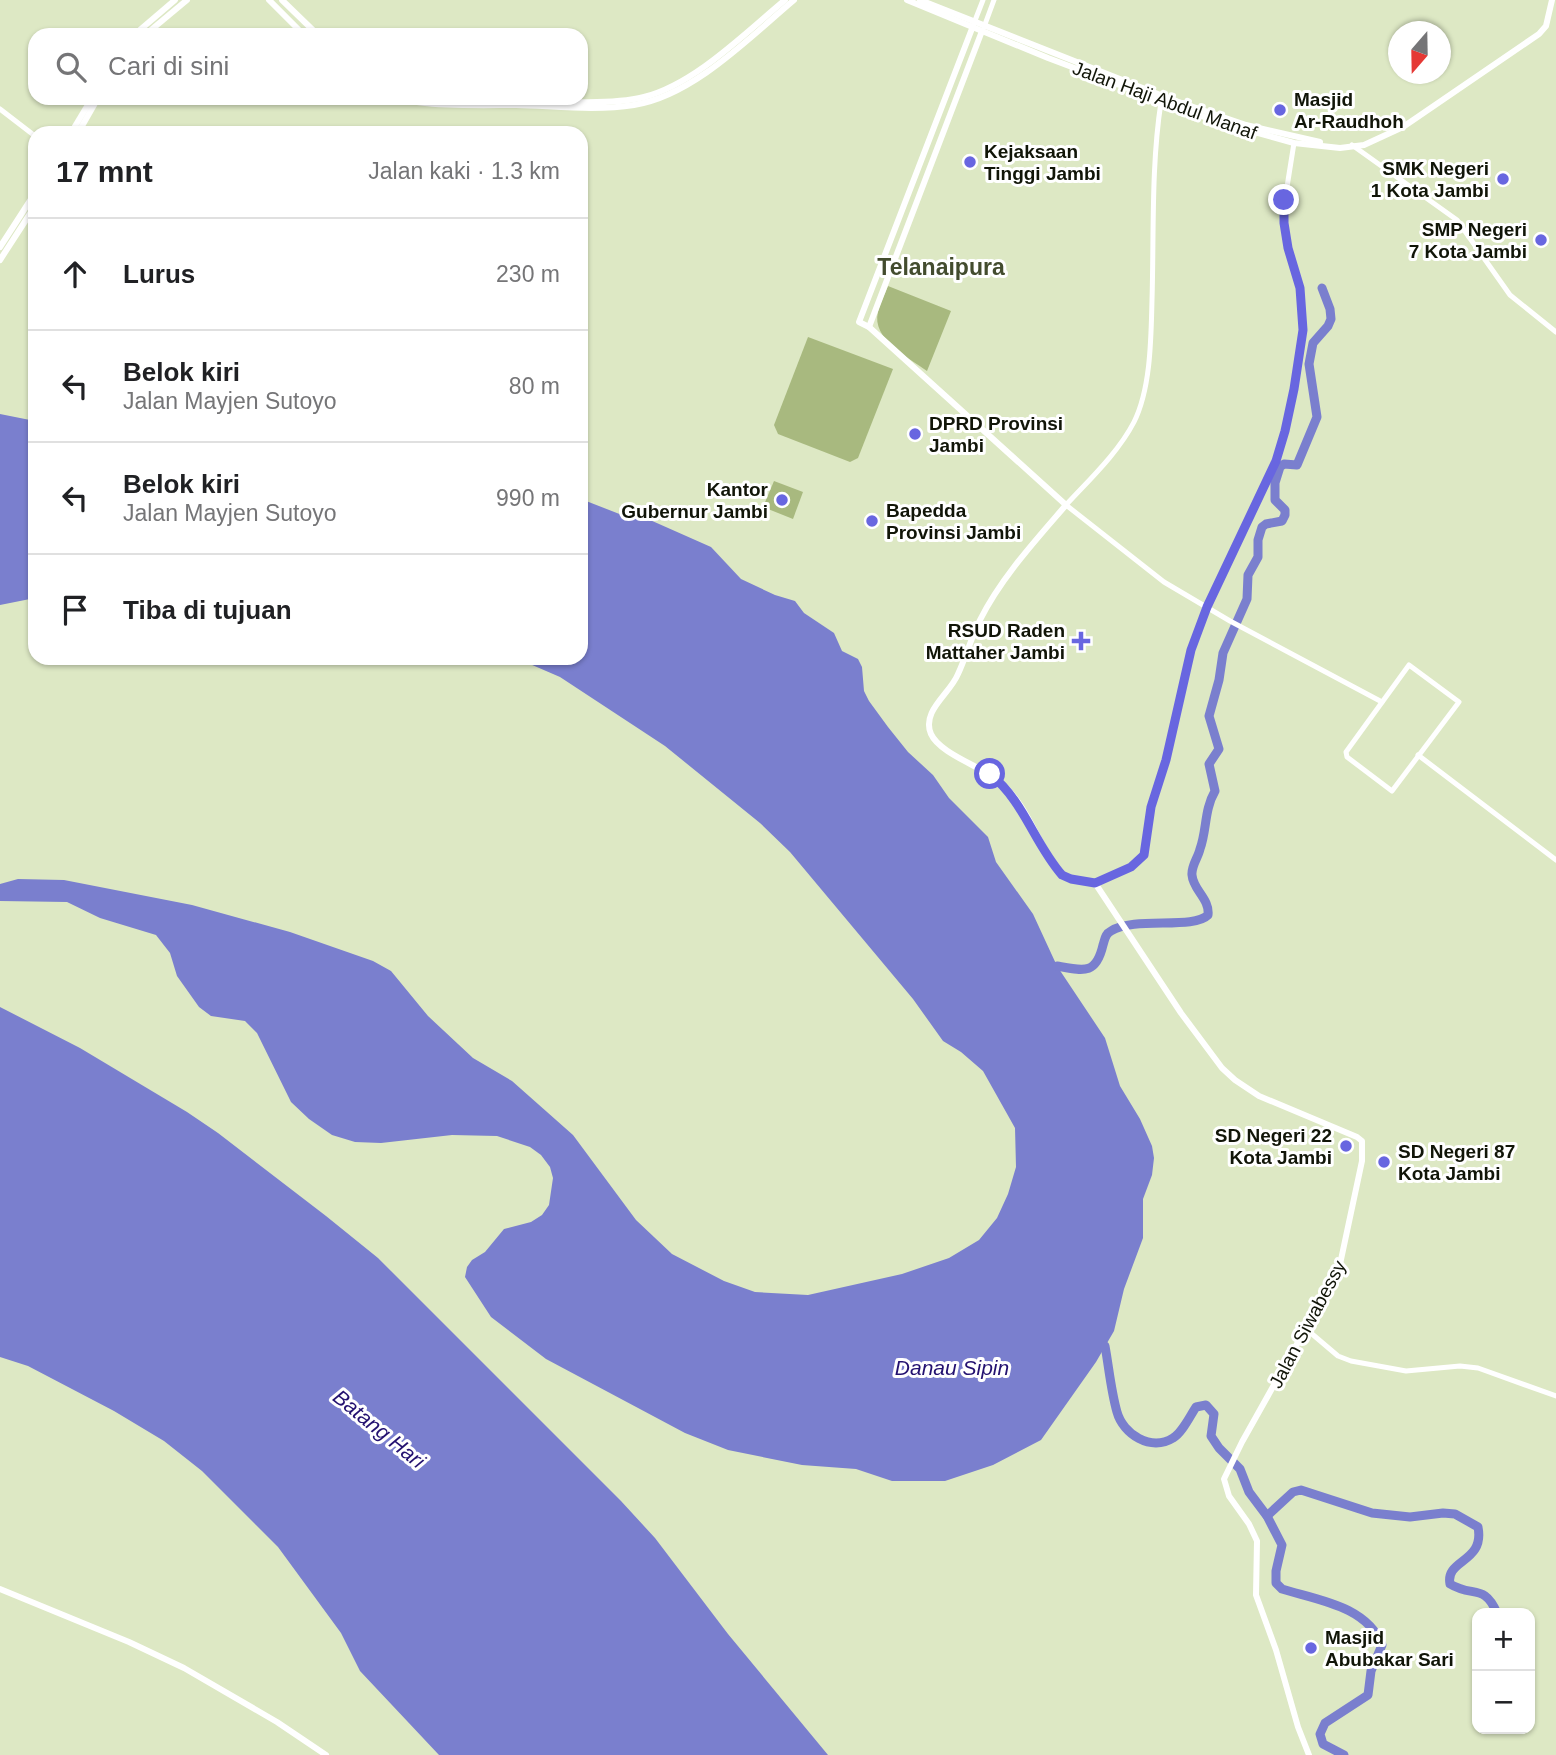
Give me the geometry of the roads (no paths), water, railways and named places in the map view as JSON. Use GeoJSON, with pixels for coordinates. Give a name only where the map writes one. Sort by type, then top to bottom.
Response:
{"type":"FeatureCollection","features":[{"type":"Feature","properties":{"kind":"main road"},"geometry":{"type":"LineString","coordinates":[[149,28],[175,0]]}},
{"type":"Feature","properties":{"kind":"main road"},"geometry":{"type":"LineString","coordinates":[[145,28],[187,0]]}},
{"type":"Feature","properties":{"kind":"main road"},"geometry":{"type":"LineString","coordinates":[[269,0],[297,28]]}},
{"type":"Feature","properties":{"kind":"main road"},"geometry":{"type":"LineString","coordinates":[[282,0],[311,28]]}},
{"type":"Feature","properties":{"kind":"main road"},"geometry":{"type":"LineString","coordinates":[[588,101],[626,100],[656,94],[696,71],[785,0]]}},
{"type":"Feature","properties":{"kind":"main road"},"geometry":{"type":"LineString","coordinates":[[547,105],[627,106],[647,102],[680,89],[794,0]]}},
{"type":"Feature","properties":{"kind":"main road"},"geometry":{"type":"LineString","coordinates":[[907,0],[974,23]]}},
{"type":"Feature","properties":{"kind":"main road"},"geometry":{"type":"LineString","coordinates":[[920,0],[974,23]]}},
{"type":"Feature","properties":{"kind":"main road"},"geometry":{"type":"LineString","coordinates":[[1352,145],[1374,141],[1403,127],[1538,32],[1546,26],[1550,0]]}},
{"type":"Feature","properties":{"kind":"main road"},"geometry":{"type":"LineString","coordinates":[[974,23],[859,323],[869,327],[1066,505],[1037,538],[993,598],[969,643],[958,675],[928,723],[932,738],[943,748],[980,767],[1004,785],[1062,875],[1095,883]]}},
{"type":"Feature","properties":{"kind":"main road","name":"Jalan Haji Abdul Manaf"},"geometry":{"type":"LineString","coordinates":[[974,23],[1132,87],[1255,128],[1324,143],[1352,145]]}},
{"type":"Feature","properties":{"kind":"main road"},"geometry":{"type":"LineString","coordinates":[[869,327],[984,28]]}},
{"type":"Feature","properties":{"kind":"main road","name":"Jalan Haji Abdul Manaf"},"geometry":{"type":"LineString","coordinates":[[1132,87],[1161,102],[1245,131],[1294,143],[1352,145]]}},
{"type":"Feature","properties":{"kind":"main road"},"geometry":{"type":"LineString","coordinates":[[75,126],[88,105]]}},
{"type":"Feature","properties":{"kind":"main road"},"geometry":{"type":"LineString","coordinates":[[82,126],[94,105]]}},
{"type":"Feature","properties":{"kind":"main road"},"geometry":{"type":"LineString","coordinates":[[0,260],[28,208]]}},
{"type":"Feature","properties":{"kind":"main road"},"geometry":{"type":"LineString","coordinates":[[0,247],[28,214]]}},
{"type":"Feature","properties":{"kind":"main road","name":"Jalan Siwabessy"},"geometry":{"type":"LineString","coordinates":[[1095,883],[1181,1013],[1222,1068],[1235,1080],[1270,1101],[1362,1141],[1362,1161],[1343,1260],[1226,1473],[1226,1490],[1257,1541],[1254,1583],[1256,1595],[1309,1755]]}},
{"type":"Feature","properties":{"kind":"main road"},"geometry":{"type":"LineString","coordinates":[[0,1589],[184,1668],[277,1722],[326,1755]]}},
{"type":"Feature","properties":{"kind":"street"},"geometry":{"type":"LineString","coordinates":[[974,23],[982,0]]}},
{"type":"Feature","properties":{"kind":"street"},"geometry":{"type":"LineString","coordinates":[[984,28],[994,0]]}},
{"type":"Feature","properties":{"kind":"street"},"geometry":{"type":"LineString","coordinates":[[1161,102],[1154,192],[1151,333],[1146,377],[1138,411],[1133,424],[1110,456],[1066,505],[1164,582],[1230,621],[1382,702]]}},
{"type":"Feature","properties":{"kind":"street"},"geometry":{"type":"LineString","coordinates":[[0,109],[28,131]]}},
{"type":"Feature","properties":{"kind":"street"},"geometry":{"type":"LineString","coordinates":[[1095,883],[1131,867],[1144,855],[1151,807],[1166,760],[1191,650],[1207,607],[1276,461],[1285,431],[1303,330],[1300,288],[1288,248],[1283,212],[1294,143]]}},
{"type":"Feature","properties":{"kind":"street"},"geometry":{"type":"LineString","coordinates":[[1352,145],[1457,220],[1510,295],[1556,332]]}},
{"type":"Feature","properties":{"kind":"street"},"geometry":{"type":"LineString","coordinates":[[1409,665],[1458,702],[1418,754],[1392,791],[1347,757],[1349,747],[1409,665]]}},
{"type":"Feature","properties":{"kind":"street"},"geometry":{"type":"LineString","coordinates":[[1418,754],[1556,860]]}},
{"type":"Feature","properties":{"kind":"street"},"geometry":{"type":"LineString","coordinates":[[1305,1328],[1338,1356],[1351,1361],[1406,1371],[1472,1367],[1556,1396]]}},
{"type":"Feature","properties":{"kind":"water"},"geometry":{"type":"Polygon","coordinates":[[[0,414],[28,420],[28,599],[0,605],[0,414]]]}},
{"type":"Feature","properties":{"kind":"water","name":"Danau Sipin"},"geometry":{"type":"Polygon","coordinates":[[[588,502],[622,515],[641,516],[711,547],[741,579],[795,601],[804,613],[834,633],[842,651],[858,659],[862,667],[864,691],[888,727],[908,752],[933,775],[949,798],[988,837],[996,862],[1033,914],[1057,966],[1105,1038],[1120,1086],[1140,1119],[1152,1146],[1154,1158],[1152,1175],[1143,1199],[1143,1238],[1124,1289],[1114,1331],[1096,1362],[1041,1440],[993,1465],[945,1481],[892,1481],[856,1469],[802,1465],[728,1450],[685,1433],[546,1359],[491,1317],[465,1277],[472,1260],[485,1252],[504,1229],[531,1222],[542,1215],[549,1205],[553,1178],[550,1167],[541,1155],[530,1147],[497,1136],[452,1135],[381,1143],[355,1142],[332,1135],[291,1102],[257,1033],[245,1021],[211,1016],[199,1007],[177,976],[170,953],[156,935],[100,918],[67,902],[0,901],[0,884],[18,879],[64,880],[192,905],[290,932],[373,961],[391,971],[428,1016],[473,1058],[512,1081],[573,1135],[636,1220],[672,1254],[724,1281],[755,1292],[808,1295],[902,1274],[949,1258],[979,1240],[997,1218],[1016,1167],[1015,1128],[983,1071],[943,1041],[913,999],[790,852],[760,823],[665,746],[560,677],[532,665],[588,665],[588,502]]]}},
{"type":"Feature","properties":{"kind":"water","name":"Batang Hari"},"geometry":{"type":"Polygon","coordinates":[[[0,1007],[80,1048],[187,1112],[218,1133],[378,1258],[655,1538],[728,1634],[828,1755],[439,1755],[360,1671],[341,1633],[278,1547],[202,1471],[164,1441],[114,1411],[28,1366],[0,1357],[0,1007]]]}},
{"type":"Feature","properties":{"kind":"waterway"},"geometry":{"type":"LineString","coordinates":[[1057,966],[1088,969],[1097,962],[1106,935],[1121,927],[1190,922],[1208,915],[1192,872],[1215,791],[1209,764],[1219,749],[1209,716],[1223,653],[1247,599],[1248,575],[1258,557],[1258,540],[1262,527],[1282,521],[1285,515],[1285,510],[1275,500],[1275,483],[1280,467],[1284,464],[1297,465],[1317,417],[1309,364],[1313,343],[1331,319],[1322,288]]}},
{"type":"Feature","properties":{"kind":"waterway"},"geometry":{"type":"LineString","coordinates":[[1105,1346],[1115,1404],[1125,1427],[1147,1442],[1165,1442],[1180,1432],[1196,1407],[1206,1405],[1214,1414],[1211,1436],[1240,1469],[1249,1492],[1267,1516],[1282,1545],[1276,1583],[1282,1589],[1340,1606],[1365,1621],[1375,1632],[1382,1645],[1371,1671],[1368,1695],[1325,1723],[1320,1734],[1323,1744],[1344,1755]]}},
{"type":"Feature","properties":{"kind":"waterway"},"geometry":{"type":"LineString","coordinates":[[1267,1516],[1293,1492],[1301,1490],[1372,1513],[1410,1517],[1455,1514],[1478,1527],[1479,1539],[1471,1554],[1453,1570],[1450,1584],[1482,1594],[1494,1608]]}},
{"type":"Feature","properties":{"kind":"place","name":"Masjid Ar-Raudhoh"},"geometry":{"type":"Point","coordinates":[1280,110]}},
{"type":"Feature","properties":{"kind":"place","name":"Kejaksaan Tinggi Jambi"},"geometry":{"type":"Point","coordinates":[970,162]}},
{"type":"Feature","properties":{"kind":"place","name":"SMK Negeri 1 Kota Jambi"},"geometry":{"type":"Point","coordinates":[1503,179]}},
{"type":"Feature","properties":{"kind":"place","name":"SMP Negeri 7 Kota Jambi"},"geometry":{"type":"Point","coordinates":[1541,240]}},
{"type":"Feature","properties":{"kind":"place","name":"DPRD Provinsi Jambi"},"geometry":{"type":"Point","coordinates":[915,434]}},
{"type":"Feature","properties":{"kind":"place","name":"Kantor Gubernur Jambi"},"geometry":{"type":"Point","coordinates":[782,500]}},
{"type":"Feature","properties":{"kind":"place","name":"Bapedda Provinsi Jambi"},"geometry":{"type":"Point","coordinates":[872,521]}},
{"type":"Feature","properties":{"kind":"place","name":"RSUD Raden Mattaher Jambi"},"geometry":{"type":"Point","coordinates":[1081,641]}},
{"type":"Feature","properties":{"kind":"place","name":"SD Negeri 22 Kota Jambi"},"geometry":{"type":"Point","coordinates":[1346,1146]}},
{"type":"Feature","properties":{"kind":"place","name":"SD Negeri 87 Kota Jambi"},"geometry":{"type":"Point","coordinates":[1384,1162]}},
{"type":"Feature","properties":{"kind":"place","name":"Masjid Abubakar Sari"},"geometry":{"type":"Point","coordinates":[1311,1648]}},
{"type":"Feature","properties":{"kind":"district","name":"Telanaipura"},"geometry":{"type":"Point","coordinates":[941,267]}}]}
